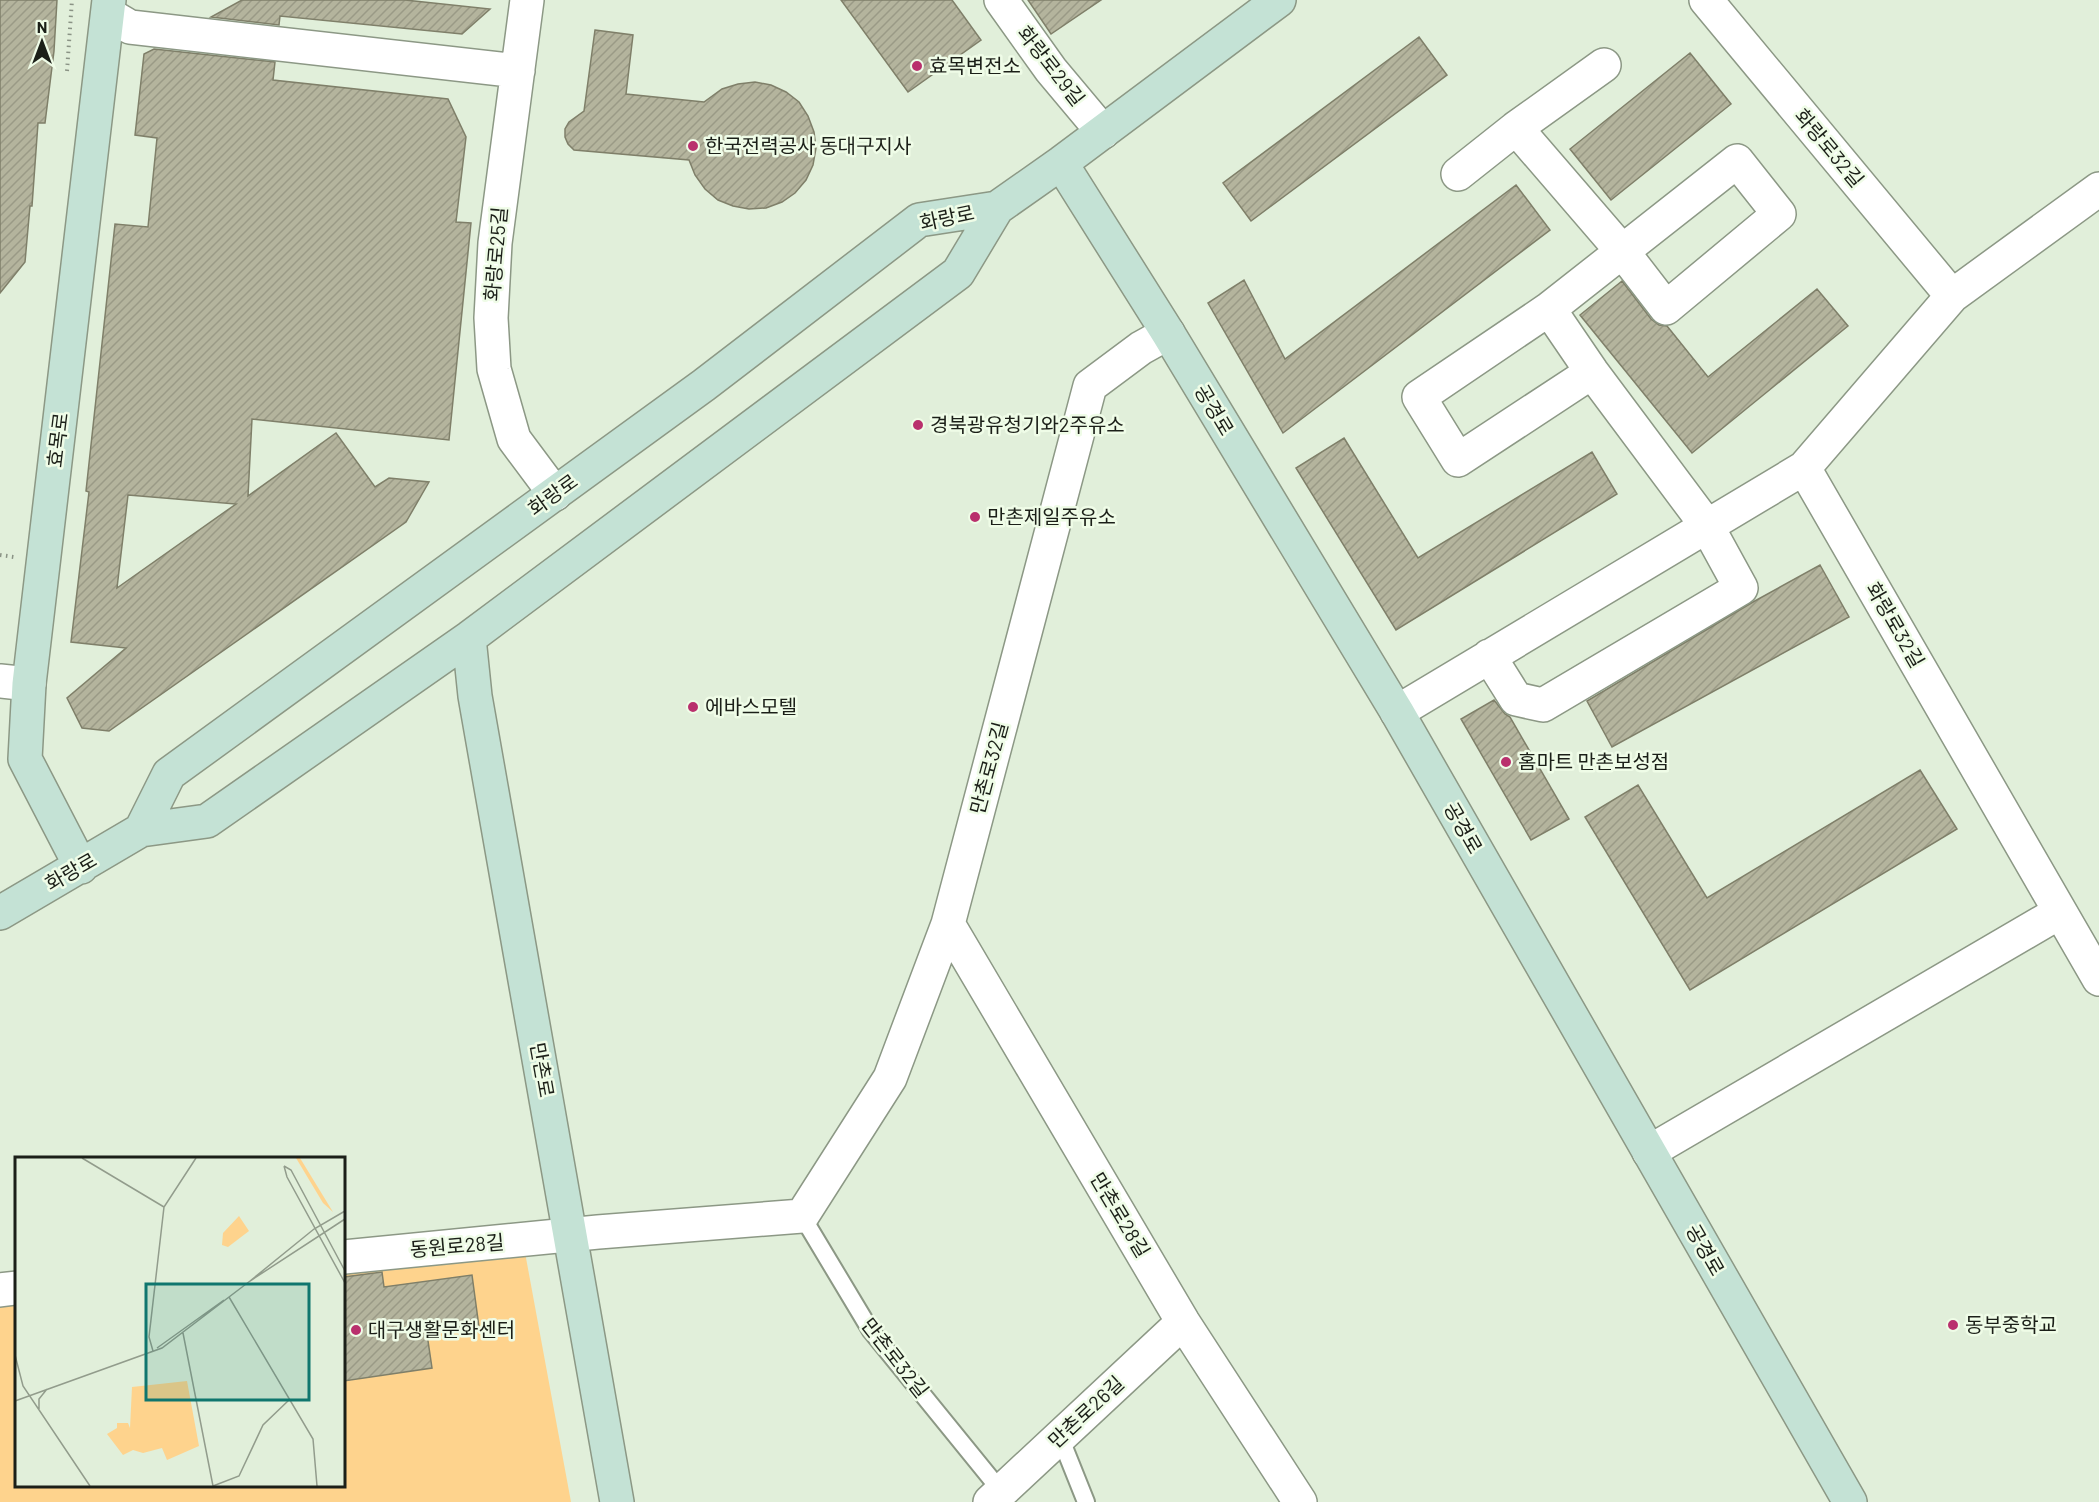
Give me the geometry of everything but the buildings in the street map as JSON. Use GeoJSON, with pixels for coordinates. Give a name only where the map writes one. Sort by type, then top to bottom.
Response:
{"type":"FeatureCollection","features":[{"type":"Feature","properties":{"kind":"main road","name":"화랑로"},"geometry":{"type":"LineString","coordinates":[[0,914],[141,831],[207,821],[469,638],[958,273],[997,208],[1279,0]]}},
{"type":"Feature","properties":{"kind":"main road","name":"효목로"},"geometry":{"type":"LineString","coordinates":[[81,867],[25,759],[14,682],[108,7]]}},
{"type":"Feature","properties":{"kind":"main road","name":"공경로"},"geometry":{"type":"LineString","coordinates":[[1061,163],[1168,333],[1397,712],[1846,1500]]}},
{"type":"Feature","properties":{"kind":"main road","name":"화랑로"},"geometry":{"type":"LineString","coordinates":[[141,831],[169,774],[704,386],[919,220],[997,208]]}},
{"type":"Feature","properties":{"kind":"main road","name":"만촌로"},"geometry":{"type":"LineString","coordinates":[[469,638],[475,696],[617,1502]]}},
{"type":"Feature","properties":{"kind":"street","name":"화랑로25길"},"geometry":{"type":"LineString","coordinates":[[527,0],[495,243],[491,318],[494,369],[514,439],[555,494]]}},
{"type":"Feature","properties":{"kind":"street","name":"화랑로29길"},"geometry":{"type":"LineString","coordinates":[[1001,0],[1051,70],[1103,132]]}},
{"type":"Feature","properties":{"kind":"street","name":"화랑로32길"},"geometry":{"type":"LineString","coordinates":[[1706,0],[1952,296]]}},
{"type":"Feature","properties":{"kind":"street"},"geometry":{"type":"LineString","coordinates":[[108,7],[130,27],[518,71]]}},
{"type":"Feature","properties":{"kind":"street"},"geometry":{"type":"LineString","coordinates":[[1458,174],[1516,128],[1604,65]]}},
{"type":"Feature","properties":{"kind":"street"},"geometry":{"type":"LineString","coordinates":[[1516,128],[1623,251],[1666,308],[1779,214],[1737,162],[1623,251],[1549,309],[1419,397],[1458,460],[1592,372]]}},
{"type":"Feature","properties":{"kind":"street"},"geometry":{"type":"LineString","coordinates":[[1397,712],[1804,468],[1952,296],[2099,189]]}},
{"type":"Feature","properties":{"kind":"street"},"geometry":{"type":"LineString","coordinates":[[1489,656],[1516,699],[1542,705],[1741,588],[1707,526],[1592,372],[1549,309]]}},
{"type":"Feature","properties":{"kind":"street","name":"만촌로32길"},"geometry":{"type":"LineString","coordinates":[[802,1216],[890,1078],[948,924],[1090,386],[1142,348],[1168,333]]}},
{"type":"Feature","properties":{"kind":"street","name":"화랑로32길"},"geometry":{"type":"LineString","coordinates":[[1804,468],[2099,979]]}},
{"type":"Feature","properties":{"kind":"street"},"geometry":{"type":"LineString","coordinates":[[1649,1152],[2061,912]]}},
{"type":"Feature","properties":{"kind":"street","name":"만촌로28길"},"geometry":{"type":"LineString","coordinates":[[948,924],[1183,1322],[1300,1502]]}},
{"type":"Feature","properties":{"kind":"street"},"geometry":{"type":"LineString","coordinates":[[571,1235],[802,1216]]}},
{"type":"Feature","properties":{"kind":"street","name":"동원로28길"},"geometry":{"type":"LineString","coordinates":[[345,1257],[571,1235]]}},
{"type":"Feature","properties":{"kind":"street"},"geometry":{"type":"LineString","coordinates":[[0,1290],[15,1288]]}},
{"type":"Feature","properties":{"kind":"street","name":"만촌로26길"},"geometry":{"type":"LineString","coordinates":[[995,1497],[1183,1322]]}},
{"type":"Feature","properties":{"kind":"lane","name":"만촌로32길"},"geometry":{"type":"LineString","coordinates":[[802,1216],[871,1331],[995,1497]]}},
{"type":"Feature","properties":{"kind":"lane"},"geometry":{"type":"LineString","coordinates":[[1060,1437],[1086,1502]]}},
{"type":"Feature","properties":{"kind":"shaded area"},"geometry":{"type":"Polygon","coordinates":[[[524,1247],[571,1502],[0,1502],[0,1305],[15,1303],[15,1487],[345,1487],[345,1267],[524,1247]]]}},
{"type":"Feature","properties":{"kind":"place","name":"효목변전소"},"geometry":{"type":"Point","coordinates":[917,66]}},
{"type":"Feature","properties":{"kind":"place","name":"한국전력공사 동대구지사"},"geometry":{"type":"Point","coordinates":[693,146]}},
{"type":"Feature","properties":{"kind":"place","name":"경북광유청기와2주유소"},"geometry":{"type":"Point","coordinates":[918,425]}},
{"type":"Feature","properties":{"kind":"place","name":"만촌제일주유소"},"geometry":{"type":"Point","coordinates":[975,517]}},
{"type":"Feature","properties":{"kind":"place","name":"에바스모텔"},"geometry":{"type":"Point","coordinates":[693,707]}},
{"type":"Feature","properties":{"kind":"place","name":"홈마트 만촌보성점"},"geometry":{"type":"Point","coordinates":[1506,762]}},
{"type":"Feature","properties":{"kind":"place","name":"동부중학교"},"geometry":{"type":"Point","coordinates":[1953,1325]}},
{"type":"Feature","properties":{"kind":"place","name":"대구생활문화센터"},"geometry":{"type":"Point","coordinates":[356,1330]}}]}
